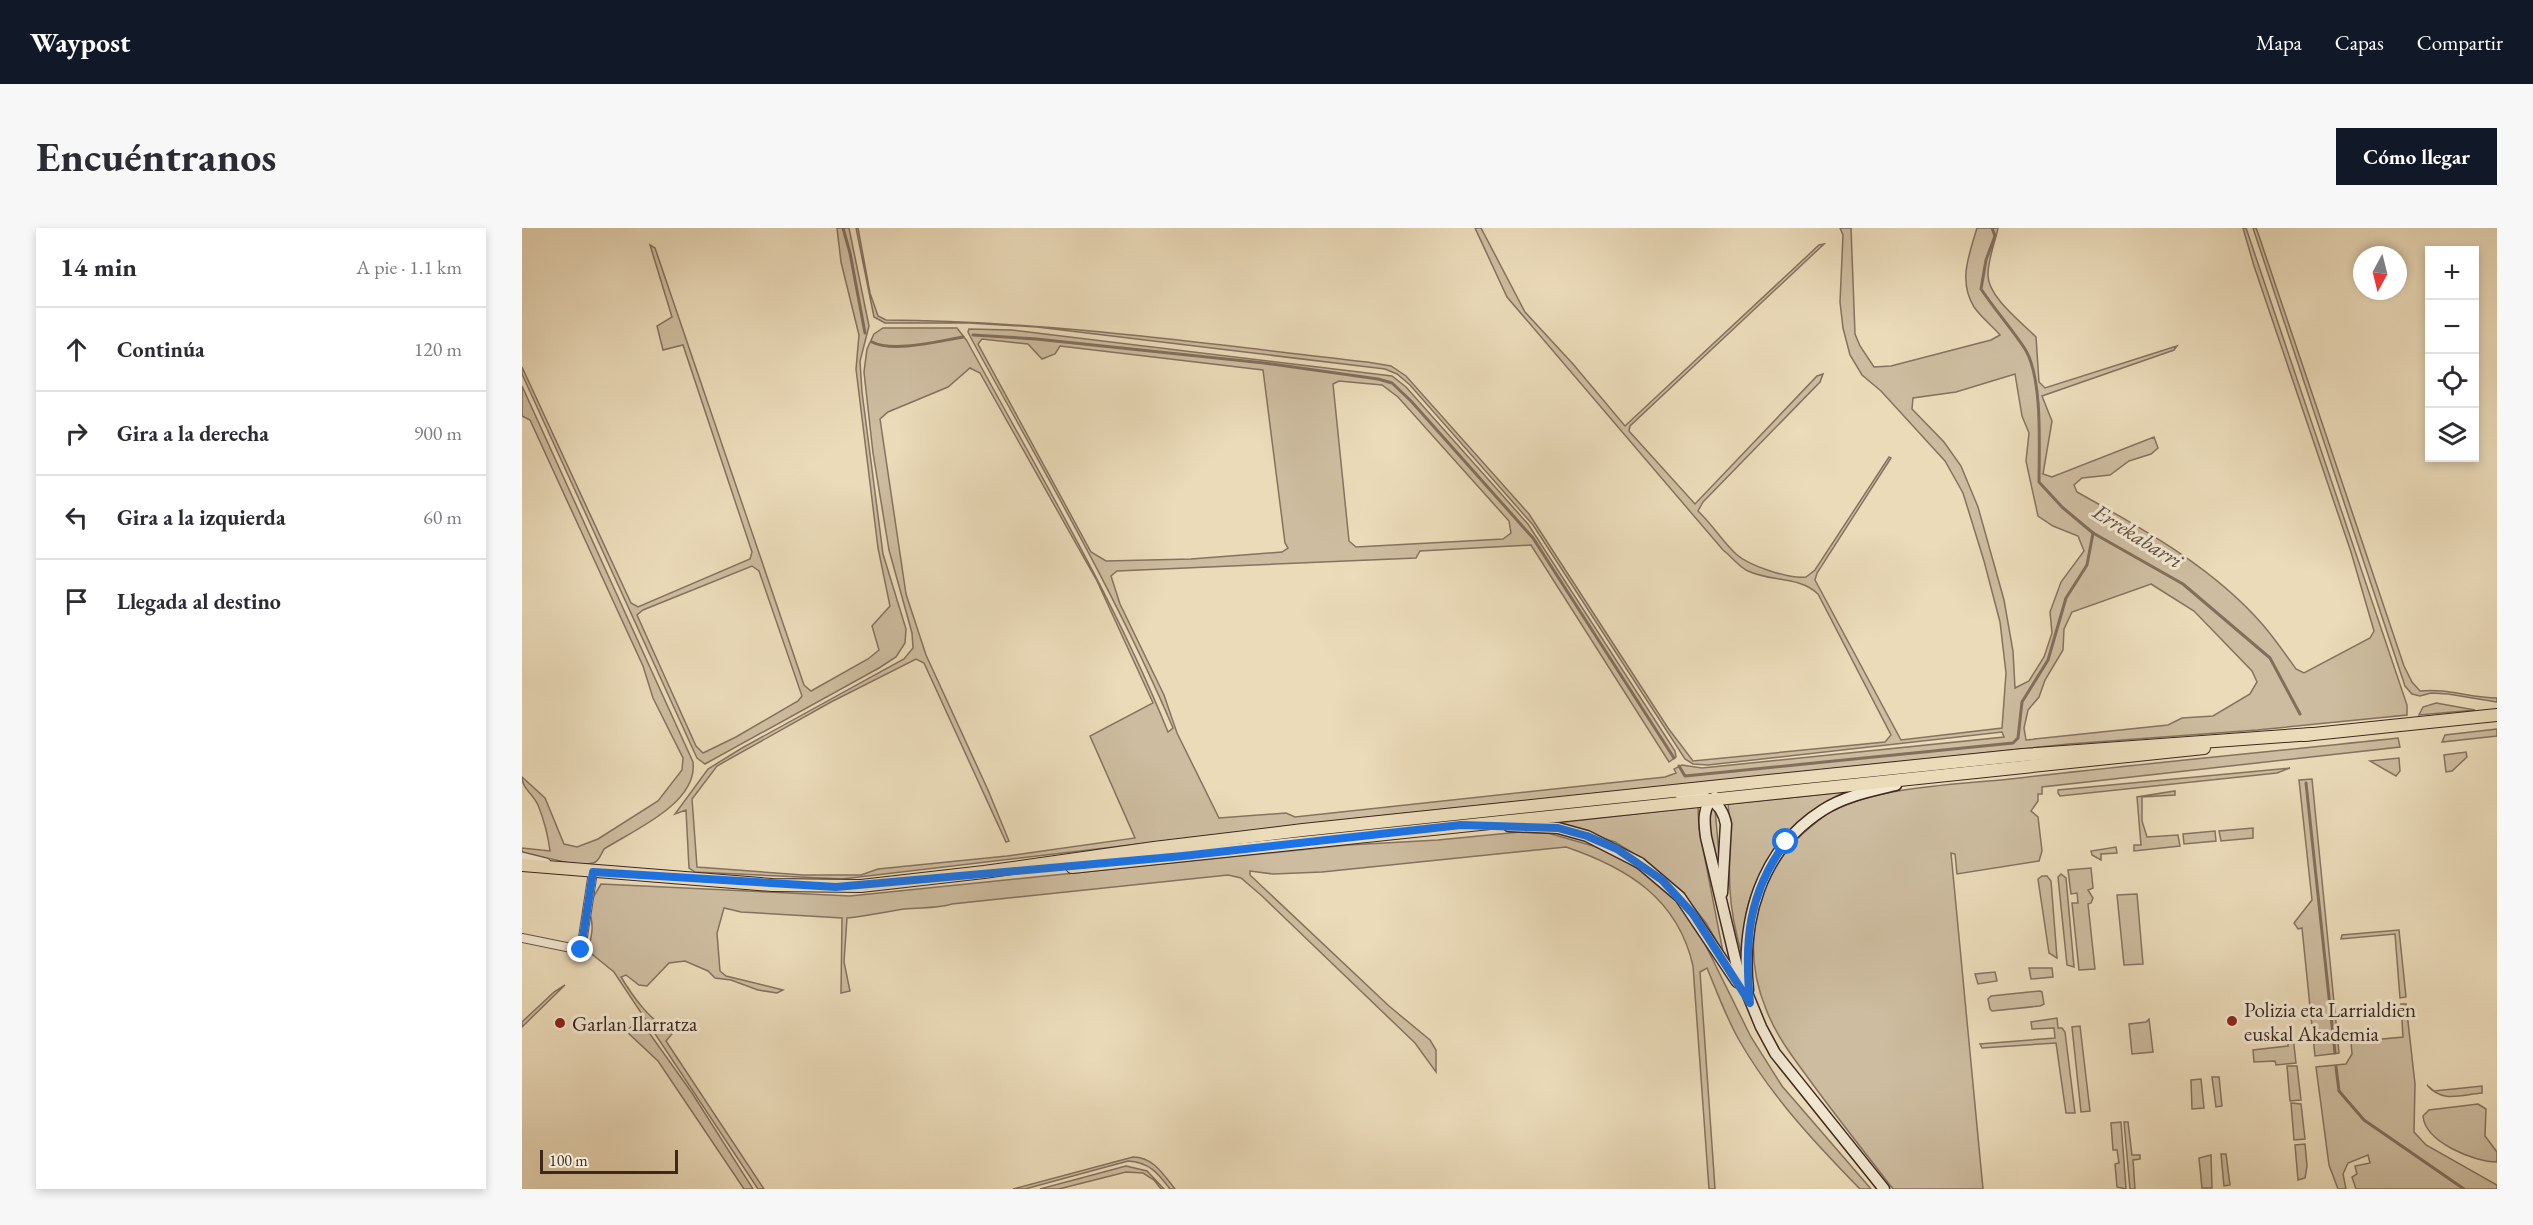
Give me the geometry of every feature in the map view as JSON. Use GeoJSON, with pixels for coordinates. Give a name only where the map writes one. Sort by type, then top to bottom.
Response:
{"type":"FeatureCollection","features":[{"type":"Feature","properties":{"kind":"main road"},"geometry":{"type":"LineString","coordinates":[[984,872],[1280,833],[2023,754],[2312,734],[2497,715]]}},
{"type":"Feature","properties":{"kind":"main road"},"geometry":{"type":"LineString","coordinates":[[522,865],[593,872],[836,887],[1183,856],[2236,745],[2312,734]]}},
{"type":"Feature","properties":{"kind":"main road"},"geometry":{"type":"LineString","coordinates":[[1750,1003],[1747,944],[1754,901],[1772,860],[1786,842],[1824,809],[1846,799],[1868,791],[1932,777]]}},
{"type":"Feature","properties":{"kind":"main road"},"geometry":{"type":"LineString","coordinates":[[1749,783],[1722,792],[1710,800],[1704,822],[1738,971],[1750,1003]]}},
{"type":"Feature","properties":{"kind":"main road"},"geometry":{"type":"LineString","coordinates":[[1627,796],[1683,794],[1700,796],[1719,805],[1726,824],[1722,897]]}},
{"type":"Feature","properties":{"kind":"main road"},"geometry":{"type":"LineString","coordinates":[[1461,825],[1558,828],[1587,836],[1640,863],[1680,897],[1708,936],[1750,1003],[1775,1053],[1884,1189]]}},
{"type":"Feature","properties":{"kind":"street"},"geometry":{"type":"LineString","coordinates":[[522,856],[566,870]]}},
{"type":"Feature","properties":{"kind":"street"},"geometry":{"type":"LineString","coordinates":[[523,937],[581,950],[593,872]]}},
{"type":"Feature","properties":{"kind":"shaded area"},"geometry":{"type":"Polygon","coordinates":[[[837,228],[849,228],[869,326],[860,361],[883,554],[906,629],[905,643],[896,657],[879,668],[705,764],[697,758],[522,374],[522,367],[631,603],[638,607],[750,559],[752,552],[683,345],[663,350],[657,326],[672,317],[650,245],[655,248],[804,685],[811,691],[868,659],[879,650],[872,626],[890,606],[878,548],[856,369],[859,335],[841,262],[837,228]],[[752,566],[643,610],[637,615],[696,746],[703,753],[736,737],[798,701],[802,696],[759,571],[752,566]]]}},
{"type":"Feature","properties":{"kind":"shaded area"},"geometry":{"type":"Polygon","coordinates":[[[856,228],[858,228],[870,293],[878,316],[886,320],[1007,324],[1067,329],[1391,366],[1406,376],[1529,514],[1668,728],[1693,761],[1885,742],[1891,735],[1818,594],[1802,584],[1748,571],[1723,550],[1507,297],[1475,228],[1481,228],[1525,312],[1625,426],[1819,245],[1824,244],[1630,426],[1629,431],[1695,504],[1817,376],[1823,374],[1820,382],[1703,502],[1698,511],[1742,559],[1780,574],[1806,577],[1815,570],[1889,457],[1891,458],[1817,573],[1815,580],[1901,740],[2002,728],[2006,673],[2000,622],[1963,493],[1945,461],[1881,391],[1862,375],[1850,355],[1843,328],[1840,302],[1843,235],[1840,228],[1851,228],[1855,334],[1874,367],[1891,366],[1991,340],[2000,335],[1974,307],[1969,297],[1966,268],[1977,228],[1998,228],[1989,263],[1989,282],[1999,300],[2036,337],[2039,382],[2045,388],[2177,346],[2174,350],[2042,396],[2052,421],[2043,474],[2052,477],[2154,437],[2158,448],[2151,454],[2129,461],[2110,475],[2082,478],[2074,485],[2077,492],[2127,520],[2200,567],[2243,604],[2263,625],[2296,669],[2304,673],[2370,638],[2374,631],[2351,552],[2254,266],[2243,228],[2246,228],[2407,705],[2407,715],[2257,730],[2069,744],[1360,818],[842,879],[695,872],[689,868],[686,810],[675,814],[708,769],[904,659],[913,648],[912,633],[889,550],[873,453],[864,372],[867,349],[874,334],[883,328],[957,328],[967,341],[1099,583],[1168,732],[1173,728],[1103,580],[972,340],[969,329],[1011,330],[1392,376],[1406,387],[1528,524],[1675,751],[1676,757],[1669,762],[1531,545],[1420,551],[1416,558],[1117,571],[1111,576],[1120,604],[1164,695],[1177,733],[1219,818],[1286,813],[1295,817],[1665,777],[1676,773],[1674,769],[1682,765],[1702,768],[2004,737],[2002,732],[1708,765],[1693,764],[1685,759],[1533,525],[1410,385],[1397,374],[1385,369],[1037,327],[969,323],[885,323],[874,317],[856,228]],[[982,339],[978,344],[1091,552],[1106,561],[1191,559],[1282,552],[1288,548],[1285,543],[1263,370],[1060,346],[1055,354],[1042,359],[1028,344],[982,339]],[[970,368],[948,387],[888,412],[880,419],[906,594],[926,655],[1009,841],[1006,842],[924,663],[916,659],[831,702],[717,766],[692,799],[697,867],[803,875],[861,875],[878,869],[1007,856],[1135,838],[1090,736],[1153,703],[1097,581],[980,373],[970,368]],[[2015,374],[1956,392],[1913,398],[1912,409],[1944,442],[1961,466],[1978,507],[2004,600],[2013,651],[2015,688],[2029,681],[2044,657],[2052,633],[2050,612],[2061,582],[2084,551],[2078,536],[2053,526],[2038,516],[2026,461],[2029,433],[2022,416],[2015,374]],[[1339,381],[1333,384],[1349,541],[1356,547],[1503,539],[1511,533],[1509,521],[1398,397],[1382,385],[1339,381]],[[2151,584],[2072,612],[2064,629],[2063,650],[2045,680],[2039,697],[2028,710],[2024,728],[2026,740],[2168,725],[2182,718],[2213,716],[2250,694],[2257,682],[2252,671],[2194,611],[2151,584]]]}},
{"type":"Feature","properties":{"kind":"shaded area"},"geometry":{"type":"Polygon","coordinates":[[[2253,228],[2256,228],[2259,236],[2404,666],[2412,682],[2420,691],[2430,690],[2497,698],[2497,702],[2448,694],[2431,693],[2420,696],[2412,694],[2405,686],[2253,228]]]}},
{"type":"Feature","properties":{"kind":"shaded area"},"geometry":{"type":"Polygon","coordinates":[[[522,386],[693,762],[692,777],[675,803],[647,824],[604,849],[595,862],[586,864],[568,863],[522,852],[522,848],[550,851],[540,811],[522,777],[545,798],[564,844],[577,847],[598,839],[658,801],[682,770],[683,758],[653,698],[643,666],[530,420],[522,416],[522,386]]]}},
{"type":"Feature","properties":{"kind":"shaded area"},"geometry":{"type":"Polygon","coordinates":[[[2436,703],[2475,710],[2419,715],[2423,707],[2436,703]]]}},
{"type":"Feature","properties":{"kind":"shaded area"},"geometry":{"type":"Polygon","coordinates":[[[2497,729],[2497,736],[2442,742],[2445,735],[2497,729]]]}},
{"type":"Feature","properties":{"kind":"shaded area"},"geometry":{"type":"Polygon","coordinates":[[[2398,738],[2400,747],[2042,787],[2042,794],[2038,794],[2038,801],[2031,811],[2038,817],[2042,851],[2039,861],[1957,874],[1955,854],[1951,853],[1983,1189],[1893,1189],[1795,1060],[1766,1009],[1758,984],[1754,959],[1754,934],[1758,909],[1766,885],[1778,863],[1794,843],[1831,811],[1875,796],[1920,788],[2398,738]]]}},
{"type":"Feature","properties":{"kind":"shaded area"},"geometry":{"type":"Polygon","coordinates":[[[2466,752],[2467,757],[2452,771],[2446,772],[2444,755],[2466,752]]]}},
{"type":"Feature","properties":{"kind":"shaded area"},"geometry":{"type":"Polygon","coordinates":[[[2399,758],[2400,771],[2396,776],[2370,761],[2399,758]]]}},
{"type":"Feature","properties":{"kind":"shaded area"},"geometry":{"type":"Polygon","coordinates":[[[2290,768],[2277,773],[2060,796],[2058,793],[2058,790],[2290,768]]]}},
{"type":"Feature","properties":{"kind":"shaded area"},"geometry":{"type":"Polygon","coordinates":[[[2312,779],[2339,1053],[2315,1056],[2302,928],[2298,929],[2294,923],[2312,900],[2299,780],[2312,779]]]}},
{"type":"Feature","properties":{"kind":"shaded area"},"geometry":{"type":"Polygon","coordinates":[[[2175,791],[2175,795],[2142,797],[2142,821],[2147,837],[2178,835],[2180,846],[2134,851],[2134,845],[2141,845],[2137,797],[2175,791]]]}},
{"type":"Feature","properties":{"kind":"shaded area"},"geometry":{"type":"Polygon","coordinates":[[[1845,792],[1796,826],[1771,855],[1753,890],[1747,910],[1742,955],[1731,898],[1728,804],[1845,792]]]}},
{"type":"Feature","properties":{"kind":"shaded area"},"geometry":{"type":"Polygon","coordinates":[[[1698,807],[1699,828],[1723,952],[1706,923],[1685,896],[1641,858],[1615,842],[1556,823],[1698,807]]]}},
{"type":"Feature","properties":{"kind":"shaded area"},"geometry":{"type":"Polygon","coordinates":[[[1712,808],[1715,809],[1720,865],[1717,865],[1711,836],[1709,821],[1712,808]]]}},
{"type":"Feature","properties":{"kind":"shaded area"},"geometry":{"type":"Polygon","coordinates":[[[2253,828],[2253,838],[2221,841],[2219,831],[2253,828]]]}},
{"type":"Feature","properties":{"kind":"shaded area"},"geometry":{"type":"Polygon","coordinates":[[[2215,831],[2216,841],[2184,844],[2183,834],[2215,831]]]}},
{"type":"Feature","properties":{"kind":"shaded area"},"geometry":{"type":"Polygon","coordinates":[[[1520,832],[1548,833],[1607,850],[1656,880],[1680,905],[1699,932],[1751,1037],[1782,1086],[1871,1189],[1860,1189],[1779,1100],[1734,1031],[1707,968],[1700,972],[1715,1189],[1709,1189],[1693,966],[1686,943],[1676,922],[1663,904],[1647,889],[1610,865],[1566,847],[1322,872],[1273,874],[1250,871],[1250,875],[1389,1006],[1430,1040],[1436,1050],[1436,1072],[1415,1043],[1262,896],[1241,878],[1228,875],[904,909],[847,918],[844,962],[850,991],[841,993],[842,918],[741,912],[724,908],[717,933],[720,971],[726,976],[783,990],[777,993],[758,990],[731,980],[715,978],[708,971],[685,961],[669,963],[647,986],[639,985],[626,975],[621,977],[643,1008],[672,1034],[666,1041],[764,1189],[758,1189],[614,972],[588,951],[592,932],[589,912],[591,901],[601,884],[850,896],[1348,845],[1520,832]]]}},
{"type":"Feature","properties":{"kind":"shaded area"},"geometry":{"type":"Polygon","coordinates":[[[2116,847],[2117,853],[2101,854],[2101,860],[2092,855],[2091,851],[2116,847]]]}},
{"type":"Feature","properties":{"kind":"shaded area"},"geometry":{"type":"Polygon","coordinates":[[[2091,868],[2093,888],[2088,890],[2093,898],[2088,904],[2095,969],[2079,970],[2072,903],[2078,903],[2077,893],[2071,894],[2068,870],[2091,868]]]}},
{"type":"Feature","properties":{"kind":"shaded area"},"geometry":{"type":"Polygon","coordinates":[[[2061,874],[2066,878],[2074,967],[2067,965],[2058,877],[2061,874]]]}},
{"type":"Feature","properties":{"kind":"shaded area"},"geometry":{"type":"Polygon","coordinates":[[[2047,876],[2051,881],[2057,958],[2049,953],[2038,879],[2047,876]]]}},
{"type":"Feature","properties":{"kind":"shaded area"},"geometry":{"type":"Polygon","coordinates":[[[2137,894],[2143,964],[2124,965],[2117,895],[2137,894]]]}},
{"type":"Feature","properties":{"kind":"shaded area"},"geometry":{"type":"Polygon","coordinates":[[[2399,930],[2406,997],[2400,998],[2395,934],[2341,939],[2342,935],[2399,930]]]}},
{"type":"Feature","properties":{"kind":"shaded area"},"geometry":{"type":"Polygon","coordinates":[[[2029,968],[2052,968],[2053,977],[2031,979],[2029,968]]]}},
{"type":"Feature","properties":{"kind":"shaded area"},"geometry":{"type":"Polygon","coordinates":[[[1995,972],[1997,981],[1978,984],[1975,974],[1995,972]]]}},
{"type":"Feature","properties":{"kind":"shaded area"},"geometry":{"type":"Polygon","coordinates":[[[565,985],[522,1027],[522,1022],[554,992],[565,985]]]}},
{"type":"Feature","properties":{"kind":"shaded area"},"geometry":{"type":"Polygon","coordinates":[[[2040,991],[2044,1004],[2040,1006],[1992,1011],[1990,1009],[1988,999],[1991,996],[2040,991]]]}},
{"type":"Feature","properties":{"kind":"shaded area"},"geometry":{"type":"Polygon","coordinates":[[[2401,1004],[2406,1004],[2415,1084],[2414,1132],[2426,1145],[2497,1185],[2497,1189],[2356,1189],[2352,1177],[2357,1174],[2355,1166],[2370,1163],[2368,1155],[2348,1163],[2343,1174],[2346,1189],[2338,1189],[2329,1165],[2316,1067],[2346,1064],[2352,1054],[2351,1042],[2403,1037],[2401,1004]]]}},
{"type":"Feature","properties":{"kind":"shaded area"},"geometry":{"type":"Polygon","coordinates":[[[2057,1018],[2058,1028],[2062,1028],[2065,1032],[2075,1113],[2066,1113],[2056,1043],[1982,1048],[1980,1044],[2055,1038],[2054,1028],[2032,1029],[2031,1022],[2057,1018]]]}},
{"type":"Feature","properties":{"kind":"shaded area"},"geometry":{"type":"Polygon","coordinates":[[[2149,1019],[2153,1052],[2132,1054],[2129,1024],[2146,1022],[2149,1019]]]}},
{"type":"Feature","properties":{"kind":"shaded area"},"geometry":{"type":"Polygon","coordinates":[[[640,1020],[692,1093],[753,1189],[744,1189],[658,1061],[626,1031],[640,1020]]]}},
{"type":"Feature","properties":{"kind":"shaded area"},"geometry":{"type":"Polygon","coordinates":[[[2080,1026],[2090,1111],[2081,1112],[2072,1027],[2080,1026]]]}},
{"type":"Feature","properties":{"kind":"shaded area"},"geometry":{"type":"Polygon","coordinates":[[[2292,1028],[2296,1063],[2276,1065],[2275,1061],[2254,1062],[2253,1050],[2288,1046],[2288,1030],[2292,1028]]]}},
{"type":"Feature","properties":{"kind":"shaded area"},"geometry":{"type":"Polygon","coordinates":[[[2287,1066],[2297,1066],[2301,1100],[2290,1101],[2287,1066]]]}},
{"type":"Feature","properties":{"kind":"shaded area"},"geometry":{"type":"Polygon","coordinates":[[[2212,1077],[2219,1077],[2222,1106],[2216,1107],[2212,1077]]]}},
{"type":"Feature","properties":{"kind":"shaded area"},"geometry":{"type":"Polygon","coordinates":[[[2201,1079],[2204,1108],[2192,1109],[2191,1080],[2201,1079]]]}},
{"type":"Feature","properties":{"kind":"shaded area"},"geometry":{"type":"Polygon","coordinates":[[[2427,1085],[2434,1091],[2482,1086],[2482,1093],[2445,1096],[2433,1091],[2427,1085]]]}},
{"type":"Feature","properties":{"kind":"shaded area"},"geometry":{"type":"Polygon","coordinates":[[[2291,1103],[2301,1104],[2305,1139],[2294,1140],[2291,1103]]]}},
{"type":"Feature","properties":{"kind":"shaded area"},"geometry":{"type":"Polygon","coordinates":[[[2478,1104],[2486,1109],[2485,1136],[2497,1152],[2497,1162],[2476,1158],[2452,1149],[2432,1134],[2423,1116],[2429,1110],[2478,1104]]]}},
{"type":"Feature","properties":{"kind":"shaded area"},"geometry":{"type":"Polygon","coordinates":[[[2121,1122],[2126,1189],[2117,1187],[2115,1164],[2119,1163],[2117,1150],[2113,1150],[2111,1123],[2121,1122]]]}},
{"type":"Feature","properties":{"kind":"shaded area"},"geometry":{"type":"Polygon","coordinates":[[[2124,1122],[2128,1122],[2132,1155],[2140,1155],[2140,1159],[2133,1160],[2135,1189],[2130,1189],[2124,1122]]]}},
{"type":"Feature","properties":{"kind":"shaded area"},"geometry":{"type":"Polygon","coordinates":[[[2305,1144],[2307,1166],[2305,1178],[2298,1180],[2295,1145],[2305,1144]]]}},
{"type":"Feature","properties":{"kind":"shaded area"},"geometry":{"type":"Polygon","coordinates":[[[2221,1154],[2226,1154],[2230,1185],[2224,1186],[2221,1154]]]}},
{"type":"Feature","properties":{"kind":"shaded area"},"geometry":{"type":"Polygon","coordinates":[[[2211,1155],[2212,1188],[2202,1188],[2199,1158],[2211,1155]]]}},
{"type":"Feature","properties":{"kind":"shaded area"},"geometry":{"type":"Polygon","coordinates":[[[1133,1157],[1152,1163],[1175,1189],[1170,1189],[1157,1173],[1147,1166],[1128,1161],[1025,1189],[1013,1189],[1133,1157]]]}},
{"type":"Feature","properties":{"kind":"shaded area"},"geometry":{"type":"Polygon","coordinates":[[[1126,1166],[1147,1171],[1164,1189],[1161,1189],[1154,1180],[1143,1173],[1126,1172],[1059,1189],[1040,1189],[1126,1166]]]}},
{"type":"Feature","properties":{"kind":"waterway"},"geometry":{"type":"LineString","coordinates":[[843,228],[865,333]]}},
{"type":"Feature","properties":{"kind":"waterway","name":"Errekabarri"},"geometry":{"type":"LineString","coordinates":[[1992,228],[1995,236],[1986,260],[1981,289],[2025,349],[2031,362],[2039,414],[2039,482],[2062,507],[2093,533],[2183,584],[2270,658],[2300,714]]}},
{"type":"Feature","properties":{"kind":"waterway"},"geometry":{"type":"LineString","coordinates":[[973,335],[1036,339],[1264,363],[1392,383],[1411,401],[1533,538],[1674,758]]}},
{"type":"Feature","properties":{"kind":"waterway"},"geometry":{"type":"LineString","coordinates":[[872,342],[881,345],[904,346],[963,337]]}},
{"type":"Feature","properties":{"kind":"waterway"},"geometry":{"type":"LineString","coordinates":[[1679,766],[1685,776],[2013,743],[2018,738],[2022,702],[2048,660],[2066,598],[2087,565],[2093,533]]}},
{"type":"Feature","properties":{"kind":"waterway","name":"Errekabarri"},"geometry":{"type":"LineString","coordinates":[[2306,783],[2335,1053]]}},
{"type":"Feature","properties":{"kind":"waterway","name":"Errekabarri"},"geometry":{"type":"LineString","coordinates":[[2336,1067],[2339,1091],[2364,1120],[2464,1189]]}},
{"type":"Feature","properties":{"kind":"place","name":"Polizia eta Larrialdien euskal Akademia"},"geometry":{"type":"Point","coordinates":[2232,1021]}},
{"type":"Feature","properties":{"kind":"place","name":"Garlan Ilarratza"},"geometry":{"type":"Point","coordinates":[560,1023]}},
{"type":"Feature","properties":{"kind":"route"},"geometry":{"type":"LineString","coordinates":[[581,950],[593,872],[806,886],[861,886],[984,872],[1062,868],[1183,856],[1461,825],[1529,826],[1558,828],[1587,836],[1617,849],[1662,880],[1680,897],[1693,914],[1750,1003],[1747,944],[1754,901],[1772,860],[1786,842]]}}]}
